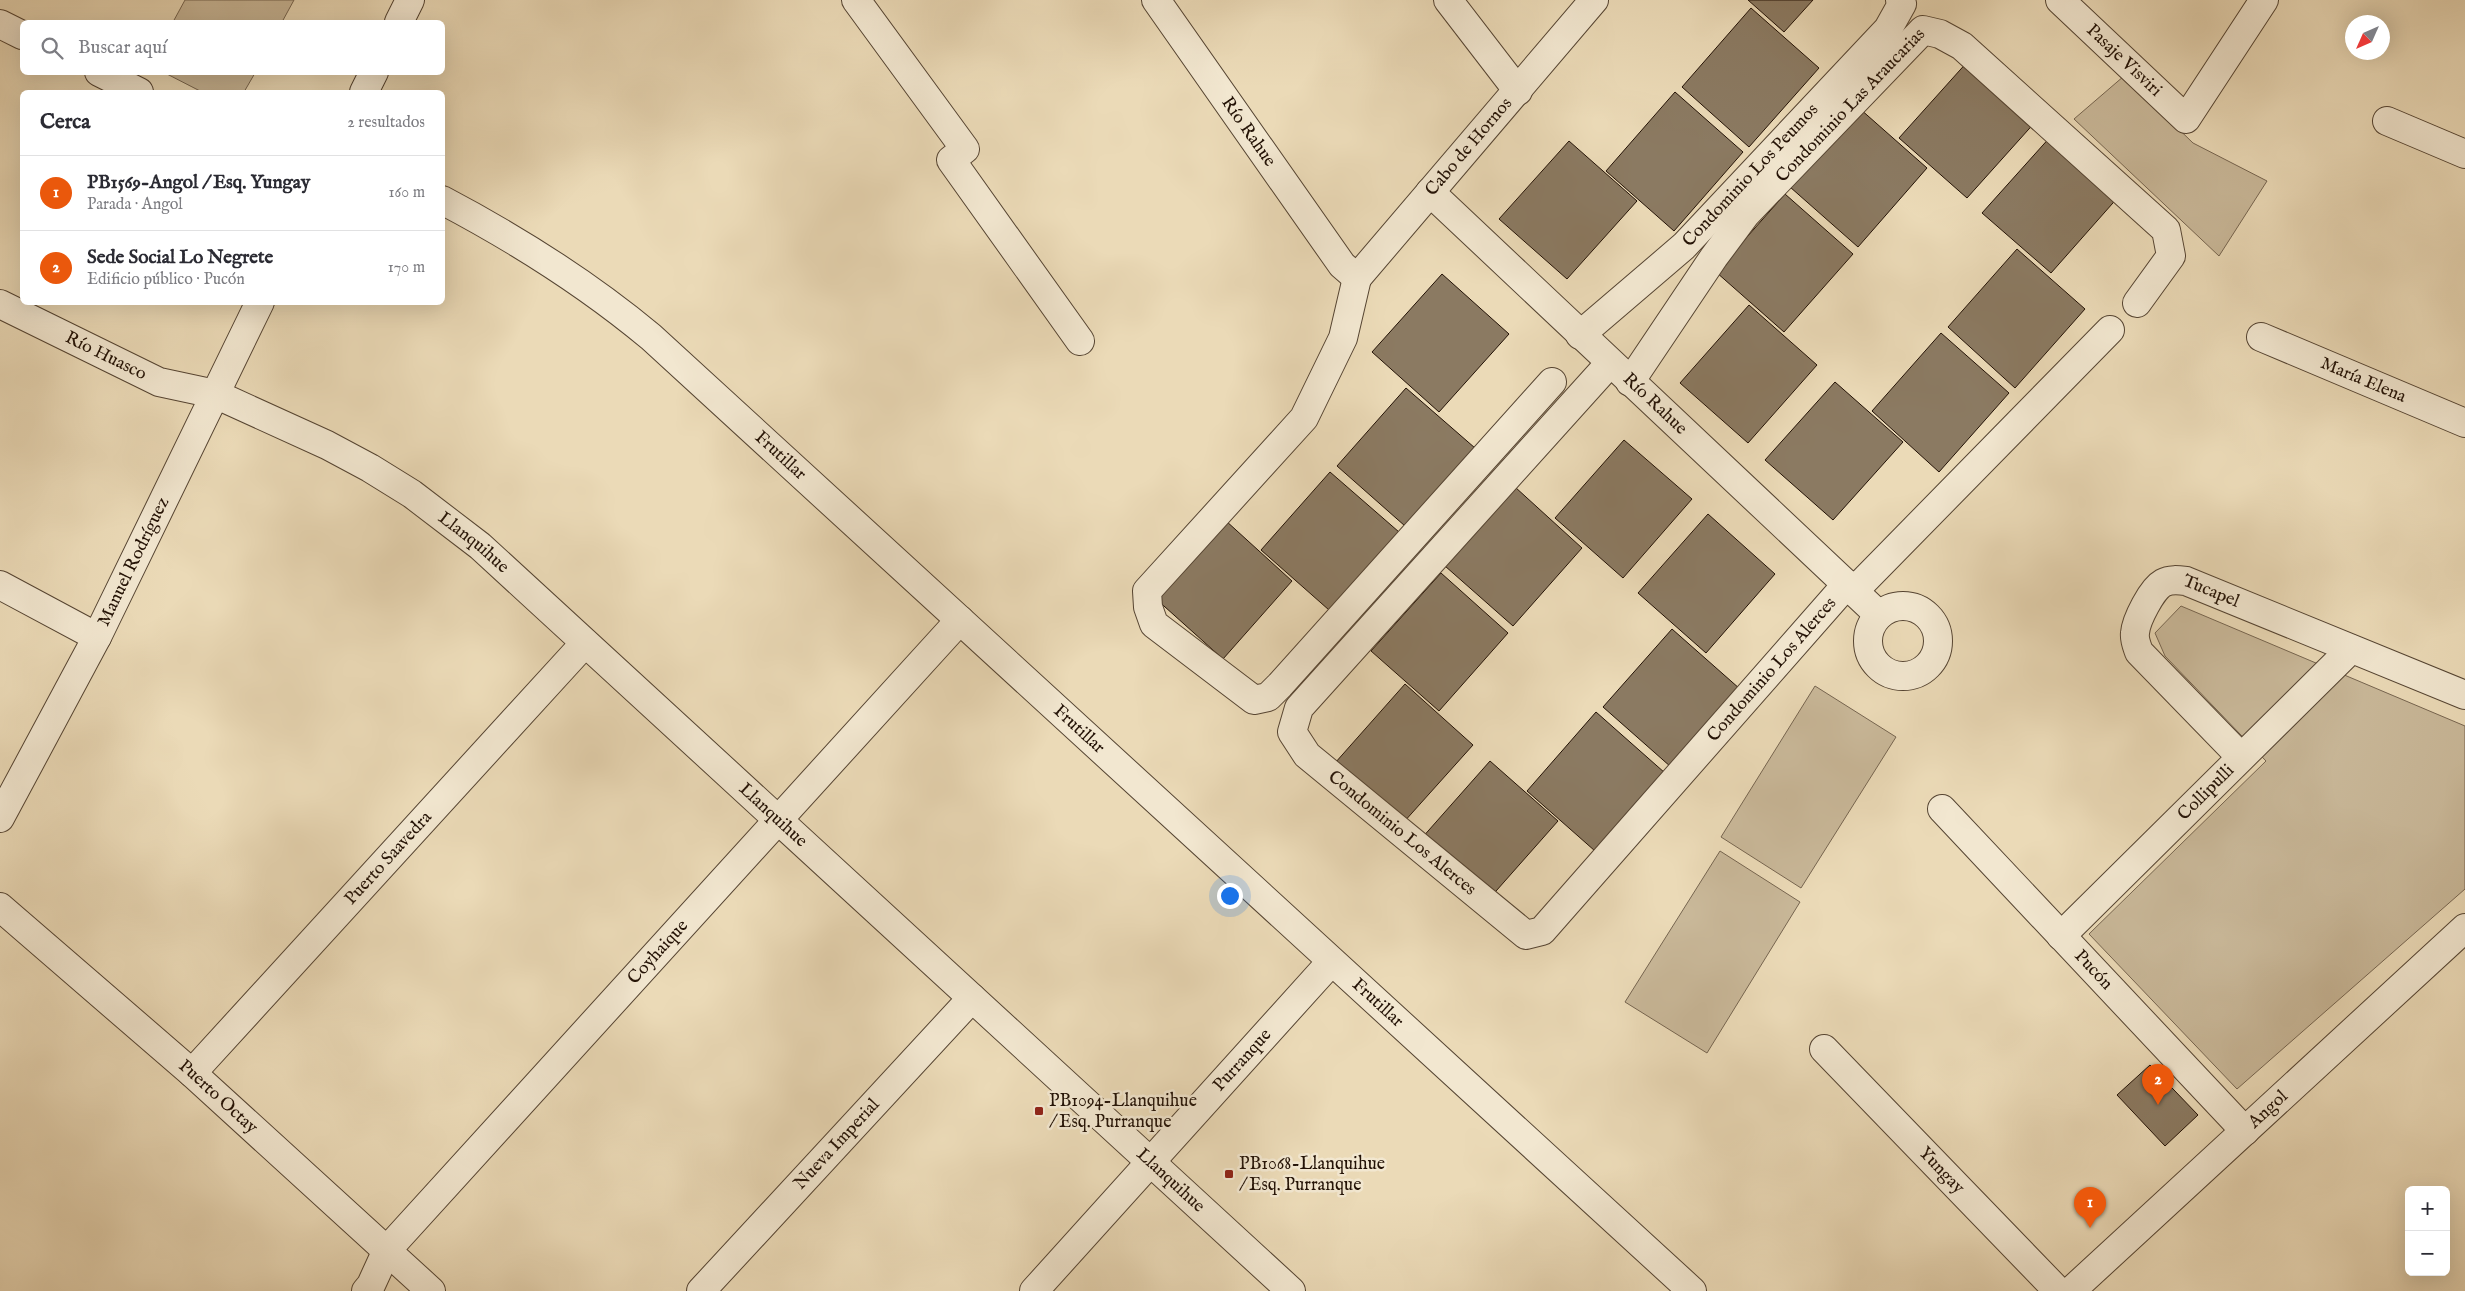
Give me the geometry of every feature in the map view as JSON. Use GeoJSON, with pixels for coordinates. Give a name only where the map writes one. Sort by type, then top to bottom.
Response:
{"type":"FeatureCollection","features":[{"type":"Feature","properties":{"kind":"street"},"geometry":{"type":"LineString","coordinates":[[400,20],[410,0]]}},
{"type":"Feature","properties":{"kind":"street"},"geometry":{"type":"LineString","coordinates":[[856,0],[965,149],[951,160],[1080,341]]}},
{"type":"Feature","properties":{"kind":"street","name":"Río Rahue"},"geometry":{"type":"LineString","coordinates":[[1156,0],[1350,271]]}},
{"type":"Feature","properties":{"kind":"street"},"geometry":{"type":"LineString","coordinates":[[1448,0],[1518,91]]}},
{"type":"Feature","properties":{"kind":"street","name":"Cabo de Hornos"},"geometry":{"type":"LineString","coordinates":[[1350,271],[1430,192],[1594,0]]}},
{"type":"Feature","properties":{"kind":"street","name":"Condominio Los Peumos"},"geometry":{"type":"LineString","coordinates":[[1580,335],[1684,246],[1888,28],[1902,4],[1900,0]]}},
{"type":"Feature","properties":{"kind":"street","name":"Pasaje Visviri"},"geometry":{"type":"LineString","coordinates":[[2060,0],[2186,119],[2264,0]]}},
{"type":"Feature","properties":{"kind":"street"},"geometry":{"type":"LineString","coordinates":[[0,24],[20,34]]}},
{"type":"Feature","properties":{"kind":"street","name":"Condominio Las Araucarias"},"geometry":{"type":"LineString","coordinates":[[1630,382],[1714,257],[1746,214],[1922,30],[1940,34],[1962,46],[2166,230],[2171,256],[2137,303]]}},
{"type":"Feature","properties":{"kind":"street"},"geometry":{"type":"LineString","coordinates":[[105,75],[135,90]]}},
{"type":"Feature","properties":{"kind":"street"},"geometry":{"type":"LineString","coordinates":[[365,90],[372,75]]}},
{"type":"Feature","properties":{"kind":"street"},"geometry":{"type":"LineString","coordinates":[[2387,121],[2465,154]]}},
{"type":"Feature","properties":{"kind":"street","name":"Río Rahue"},"geometry":{"type":"LineString","coordinates":[[1430,192],[1879,615]]}},
{"type":"Feature","properties":{"kind":"street","name":"Frutillar"},"geometry":{"type":"LineString","coordinates":[[445,202],[527,246],[610,303],[651,337],[1692,1291]]}},
{"type":"Feature","properties":{"kind":"street"},"geometry":{"type":"LineString","coordinates":[[1350,271],[1343,338],[1304,418],[1148,591],[1148,607],[1154,624],[1254,700],[1268,697],[1280,686],[1552,382]]}},
{"type":"Feature","properties":{"kind":"street","name":"Río Huasco"},"geometry":{"type":"LineString","coordinates":[[0,304],[159,382],[214,394]]}},
{"type":"Feature","properties":{"kind":"street","name":"Manuel Rodríguez"},"geometry":{"type":"LineString","coordinates":[[0,818],[97,637],[258,305]]}},
{"type":"Feature","properties":{"kind":"street"},"geometry":{"type":"LineString","coordinates":[[1851,588],[2110,330]]}},
{"type":"Feature","properties":{"kind":"street","name":"María Elena"},"geometry":{"type":"LineString","coordinates":[[2261,337],[2465,423]]}},
{"type":"Feature","properties":{"kind":"street","name":"Condominio Los Alerces"},"geometry":{"type":"LineString","coordinates":[[1610,363],[1299,708],[1292,732],[1307,756],[1526,935],[1542,931],[1851,588]]}},
{"type":"Feature","properties":{"kind":"street","name":"Llanquihue"},"geometry":{"type":"LineString","coordinates":[[214,394],[326,445],[370,468],[412,494],[480,546],[1291,1291]]}},
{"type":"Feature","properties":{"kind":"street","name":"Tucapel"},"geometry":{"type":"LineString","coordinates":[[2241,757],[2139,652],[2136,642],[2137,624],[2156,588],[2170,581],[2186,581],[2465,695]]}},
{"type":"Feature","properties":{"kind":"street"},"geometry":{"type":"LineString","coordinates":[[0,585],[97,637]]}},
{"type":"Feature","properties":{"kind":"street","name":"Coyhaique"},"geometry":{"type":"LineString","coordinates":[[366,1291],[371,1285],[386,1250],[960,620]]}},
{"type":"Feature","properties":{"kind":"street","name":"Puerto Saavedra"},"geometry":{"type":"LineString","coordinates":[[192,1073],[585,643]]}},
{"type":"Feature","properties":{"kind":"street","name":"Collipulli"},"geometry":{"type":"LineString","coordinates":[[2061,936],[2351,649]]}},
{"type":"Feature","properties":{"kind":"street","name":"Pucón"},"geometry":{"type":"LineString","coordinates":[[1942,808],[2245,1131]]}},
{"type":"Feature","properties":{"kind":"street","name":"Puerto Octay"},"geometry":{"type":"LineString","coordinates":[[0,907],[192,1073],[431,1291]]}},
{"type":"Feature","properties":{"kind":"street","name":"Angol"},"geometry":{"type":"LineString","coordinates":[[2072,1291],[2465,928]]}},
{"type":"Feature","properties":{"kind":"street","name":"Purranque"},"geometry":{"type":"LineString","coordinates":[[1034,1291],[1331,962]]}},
{"type":"Feature","properties":{"kind":"street","name":"Nueva Imperial"},"geometry":{"type":"LineString","coordinates":[[701,1291],[972,998]]}},
{"type":"Feature","properties":{"kind":"street","name":"Yungay"},"geometry":{"type":"LineString","coordinates":[[1824,1049],[2058,1291]]}},
{"type":"Feature","properties":{"kind":"shaded area"},"geometry":{"type":"Polygon","coordinates":[[[185,0],[294,0],[283,20],[174,20],[185,0]]]}},
{"type":"Feature","properties":{"kind":"shaded area"},"geometry":{"type":"Polygon","coordinates":[[[169,75],[254,75],[245,90],[198,90],[169,75]]]}},
{"type":"Feature","properties":{"kind":"shaded area"},"geometry":{"type":"Polygon","coordinates":[[[2124,76],[2193,143],[2267,181],[2219,256],[2074,119],[2124,76]]]}},
{"type":"Feature","properties":{"kind":"shaded area"},"geometry":{"type":"Polygon","coordinates":[[[2181,606],[2465,726],[2465,889],[2237,1089],[2089,934],[2266,761],[2165,656],[2155,633],[2181,606]]]}},
{"type":"Feature","properties":{"kind":"shaded area"},"geometry":{"type":"Polygon","coordinates":[[[1815,686],[1896,737],[1801,888],[1721,837],[1815,686]]]}},
{"type":"Feature","properties":{"kind":"shaded area"},"geometry":{"type":"Polygon","coordinates":[[[1720,851],[1800,902],[1707,1053],[1625,1002],[1720,851]]]}},
{"type":"Feature","properties":{"kind":"building"},"geometry":{"type":"Polygon","coordinates":[[[1748,0],[1813,0],[1784,32],[1748,0]]]}},
{"type":"Feature","properties":{"kind":"building"},"geometry":{"type":"Polygon","coordinates":[[[1751,8],[1819,68],[1749,147],[1682,87],[1751,8]]]}},
{"type":"Feature","properties":{"kind":"building"},"geometry":{"type":"Polygon","coordinates":[[[1969,60],[2037,120],[1967,198],[1899,138],[1969,60]]]}},
{"type":"Feature","properties":{"kind":"building"},"geometry":{"type":"Polygon","coordinates":[[[1675,92],[1743,152],[1674,231],[1606,171],[1675,92]]]}},
{"type":"Feature","properties":{"kind":"building"},"geometry":{"type":"Polygon","coordinates":[[[1859,108],[1927,168],[1858,247],[1790,187],[1859,108]]]}},
{"type":"Feature","properties":{"kind":"building"},"geometry":{"type":"Polygon","coordinates":[[[2052,135],[2120,195],[2051,273],[1982,213],[2052,135]]]}},
{"type":"Feature","properties":{"kind":"building"},"geometry":{"type":"Polygon","coordinates":[[[1569,141],[1637,201],[1567,279],[1499,219],[1569,141]]]}},
{"type":"Feature","properties":{"kind":"building"},"geometry":{"type":"Polygon","coordinates":[[[1785,194],[1853,254],[1784,332],[1716,272],[1785,194]]]}},
{"type":"Feature","properties":{"kind":"building"},"geometry":{"type":"Polygon","coordinates":[[[2017,249],[2085,309],[2015,388],[1948,327],[2017,249]]]}},
{"type":"Feature","properties":{"kind":"building"},"geometry":{"type":"Polygon","coordinates":[[[1442,274],[1509,334],[1439,412],[1372,352],[1442,274]]]}},
{"type":"Feature","properties":{"kind":"building"},"geometry":{"type":"Polygon","coordinates":[[[1749,305],[1817,365],[1748,443],[1680,383],[1749,305]]]}},
{"type":"Feature","properties":{"kind":"building"},"geometry":{"type":"Polygon","coordinates":[[[1941,333],[2009,393],[1939,472],[1872,411],[1941,333]]]}},
{"type":"Feature","properties":{"kind":"building"},"geometry":{"type":"Polygon","coordinates":[[[1835,382],[1903,442],[1833,520],[1765,460],[1835,382]]]}},
{"type":"Feature","properties":{"kind":"building"},"geometry":{"type":"Polygon","coordinates":[[[1406,388],[1475,448],[1405,526],[1337,466],[1406,388]]]}},
{"type":"Feature","properties":{"kind":"building"},"geometry":{"type":"Polygon","coordinates":[[[1624,440],[1692,499],[1623,578],[1555,518],[1624,440]]]}},
{"type":"Feature","properties":{"kind":"building"},"geometry":{"type":"Polygon","coordinates":[[[1330,472],[1399,532],[1329,610],[1261,550],[1330,472]]]}},
{"type":"Feature","properties":{"kind":"building"},"geometry":{"type":"Polygon","coordinates":[[[1515,487],[1582,548],[1513,626],[1445,566],[1515,487]]]}},
{"type":"Feature","properties":{"kind":"building"},"geometry":{"type":"Polygon","coordinates":[[[1708,514],[1775,574],[1706,653],[1638,593],[1708,514]]]}},
{"type":"Feature","properties":{"kind":"building"},"geometry":{"type":"Polygon","coordinates":[[[1225,520],[1292,581],[1223,659],[1155,598],[1225,520]]]}},
{"type":"Feature","properties":{"kind":"building"},"geometry":{"type":"Polygon","coordinates":[[[1441,573],[1508,633],[1439,711],[1371,651],[1441,573]]]}},
{"type":"Feature","properties":{"kind":"building"},"geometry":{"type":"Polygon","coordinates":[[[1672,629],[1740,689],[1671,767],[1603,707],[1672,629]]]}},
{"type":"Feature","properties":{"kind":"building"},"geometry":{"type":"Polygon","coordinates":[[[1405,684],[1473,745],[1403,823],[1335,763],[1405,684]]]}},
{"type":"Feature","properties":{"kind":"building"},"geometry":{"type":"Polygon","coordinates":[[[1596,712],[1665,773],[1595,851],[1527,791],[1596,712]]]}},
{"type":"Feature","properties":{"kind":"building"},"geometry":{"type":"Polygon","coordinates":[[[1490,761],[1558,821],[1489,899],[1421,839],[1490,761]]]}},
{"type":"Feature","properties":{"kind":"building"},"geometry":{"type":"Polygon","coordinates":[[[2150,1065],[2198,1115],[2165,1146],[2117,1095],[2150,1065]]]}},
{"type":"Feature","properties":{"kind":"place","name":"Sede Social Lo Negrete"},"geometry":{"type":"Point","coordinates":[2158,1105]}},
{"type":"Feature","properties":{"kind":"place","name":"PB1094-Llanquihue / Esq. Purranque"},"geometry":{"type":"Point","coordinates":[1039,1111]}},
{"type":"Feature","properties":{"kind":"place","name":"PB1068-Llanquihue / Esq. Purranque"},"geometry":{"type":"Point","coordinates":[1229,1174]}},
{"type":"Feature","properties":{"kind":"place","name":"PB1569-Angol / Esq. Yungay"},"geometry":{"type":"Point","coordinates":[2090,1228]}}]}
